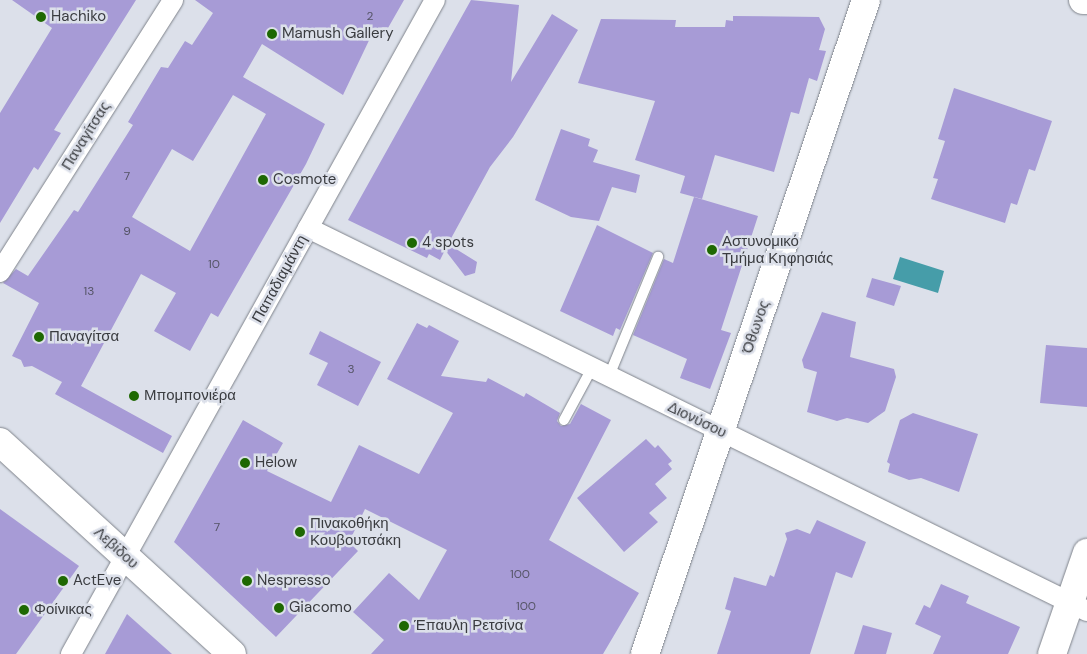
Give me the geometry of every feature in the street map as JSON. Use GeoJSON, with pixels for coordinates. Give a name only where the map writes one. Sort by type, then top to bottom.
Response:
{"type":"FeatureCollection","features":[{"type":"Feature","properties":{"kind":"street","name":"Παναγίτσας"},"geometry":{"type":"LineString","coordinates":[[0,272],[172,0]]}},
{"type":"Feature","properties":{"kind":"street","name":"Παπαδιαμάντη"},"geometry":{"type":"LineString","coordinates":[[71,654],[127,558],[435,0]]}},
{"type":"Feature","properties":{"kind":"street","name":"Όθωνος"},"geometry":{"type":"LineString","coordinates":[[645,654],[866,0]]}},
{"type":"Feature","properties":{"kind":"street","name":"Διονύσου"},"geometry":{"type":"LineString","coordinates":[[308,228],[1078,607]]}},
{"type":"Feature","properties":{"kind":"street","name":"Λεβίδου"},"geometry":{"type":"LineString","coordinates":[[0,442],[232,654]]}},
{"type":"Feature","properties":{"kind":"street"},"geometry":{"type":"LineString","coordinates":[[1052,654],[1078,607],[1087,553]]}},
{"type":"Feature","properties":{"kind":"lane"},"geometry":{"type":"LineString","coordinates":[[564,420],[600,372],[658,257]]}},
{"type":"Feature","properties":{"kind":"water"},"geometry":{"type":"Polygon","coordinates":[[[900,257],[944,271],[938,293],[893,279],[900,257]]]}},
{"type":"Feature","properties":{"kind":"building"},"geometry":{"type":"Polygon","coordinates":[[[12,0],[136,0],[54,130],[61,133],[38,170],[34,167],[0,223],[0,113],[52,28],[12,0]]]}},
{"type":"Feature","properties":{"kind":"building"},"geometry":{"type":"Polygon","coordinates":[[[195,0],[404,0],[384,35],[373,32],[343,95],[262,44],[243,77],[325,124],[306,164],[218,317],[211,313],[190,351],[154,331],[176,293],[141,274],[81,386],[172,436],[163,453],[55,394],[62,382],[32,366],[24,367],[21,360],[12,356],[39,303],[3,283],[16,269],[28,276],[74,210],[78,212],[133,125],[128,122],[161,67],[168,68],[185,41],[192,45],[213,13],[195,0]],[[233,95],[193,161],[172,149],[132,217],[190,251],[266,114],[233,95]]]}},
{"type":"Feature","properties":{"kind":"building"},"geometry":{"type":"Polygon","coordinates":[[[471,0],[519,5],[511,82],[552,14],[578,30],[513,137],[490,167],[448,244],[477,262],[475,273],[465,276],[445,250],[440,260],[429,254],[427,258],[348,220],[471,0]]]}},
{"type":"Feature","properties":{"kind":"building"},"geometry":{"type":"Polygon","coordinates":[[[733,16],[819,17],[825,29],[819,50],[826,51],[817,81],[809,78],[799,114],[791,112],[774,172],[715,155],[702,199],[680,193],[685,176],[635,160],[655,101],[578,83],[601,19],[676,20],[675,27],[725,27],[726,20],[733,21],[733,16]]]}},
{"type":"Feature","properties":{"kind":"building"},"geometry":{"type":"Polygon","coordinates":[[[954,88],[1052,121],[1035,171],[1029,169],[1017,205],[1011,203],[1005,223],[931,199],[938,179],[933,178],[945,141],[938,139],[954,88]]]}},
{"type":"Feature","properties":{"kind":"building"},"geometry":{"type":"Polygon","coordinates":[[[561,129],[590,139],[588,146],[598,150],[593,162],[640,175],[636,193],[612,187],[599,221],[571,217],[535,200],[561,129]]]}},
{"type":"Feature","properties":{"kind":"building"},"geometry":{"type":"Polygon","coordinates":[[[694,197],[758,216],[721,330],[731,333],[710,389],[680,378],[687,359],[633,335],[664,259],[673,263],[694,197]]]}},
{"type":"Feature","properties":{"kind":"building"},"geometry":{"type":"Polygon","coordinates":[[[597,225],[653,253],[620,330],[616,328],[613,336],[560,311],[597,225]]]}},
{"type":"Feature","properties":{"kind":"building"},"geometry":{"type":"Polygon","coordinates":[[[872,278],[901,286],[894,306],[866,297],[872,278]]]}},
{"type":"Feature","properties":{"kind":"building"},"geometry":{"type":"Polygon","coordinates":[[[822,312],[856,322],[850,357],[894,369],[896,377],[885,411],[868,423],[847,418],[837,421],[807,412],[817,372],[804,368],[802,360],[822,312]]]}},
{"type":"Feature","properties":{"kind":"building"},"geometry":{"type":"Polygon","coordinates":[[[417,323],[427,328],[429,325],[459,341],[441,376],[486,382],[488,378],[524,397],[526,393],[560,413],[557,421],[561,426],[570,424],[581,404],[611,420],[549,540],[639,593],[603,654],[371,654],[384,640],[353,612],[389,573],[419,600],[447,550],[365,509],[349,542],[358,551],[276,637],[174,542],[243,420],[283,443],[267,471],[331,502],[359,445],[419,474],[453,413],[387,379],[417,323]]]}},
{"type":"Feature","properties":{"kind":"building"},"geometry":{"type":"Polygon","coordinates":[[[320,331],[381,362],[358,406],[317,385],[328,363],[309,354],[320,331]]]}},
{"type":"Feature","properties":{"kind":"building"},"geometry":{"type":"Polygon","coordinates":[[[1046,345],[1087,348],[1087,407],[1040,403],[1046,345]]]}},
{"type":"Feature","properties":{"kind":"building"},"geometry":{"type":"Polygon","coordinates":[[[913,413],[978,434],[959,492],[921,478],[909,480],[888,472],[890,464],[887,462],[900,420],[913,413]]]}},
{"type":"Feature","properties":{"kind":"building"},"geometry":{"type":"Polygon","coordinates":[[[646,439],[655,448],[658,445],[672,461],[668,464],[672,469],[655,484],[667,498],[649,513],[658,522],[624,552],[577,498],[646,439]]]}},
{"type":"Feature","properties":{"kind":"building","name":"Φοίνικας"},"geometry":{"type":"Polygon","coordinates":[[[0,509],[79,566],[16,654],[0,654],[0,509]]]}},
{"type":"Feature","properties":{"kind":"building"},"geometry":{"type":"Polygon","coordinates":[[[817,520],[866,542],[852,578],[836,572],[810,654],[717,654],[731,611],[725,609],[734,577],[766,586],[770,575],[774,577],[787,539],[785,533],[797,529],[810,534],[817,520]]]}},
{"type":"Feature","properties":{"kind":"building"},"geometry":{"type":"Polygon","coordinates":[[[941,584],[969,596],[966,603],[1020,627],[1008,654],[933,654],[941,636],[915,624],[924,605],[930,608],[941,584]]]}},
{"type":"Feature","properties":{"kind":"building"},"geometry":{"type":"Polygon","coordinates":[[[127,614],[172,654],[105,654],[127,614]]]}},
{"type":"Feature","properties":{"kind":"building"},"geometry":{"type":"Polygon","coordinates":[[[863,625],[892,633],[886,654],[854,654],[863,625]]]}},
{"type":"Feature","properties":{"kind":"place","name":"Hachiko"},"geometry":{"type":"Point","coordinates":[41,17]}},
{"type":"Feature","properties":{"kind":"place","name":"Mamush Gallery"},"geometry":{"type":"Point","coordinates":[272,34]}},
{"type":"Feature","properties":{"kind":"place","name":"Cosmote"},"geometry":{"type":"Point","coordinates":[263,180]}},
{"type":"Feature","properties":{"kind":"place","name":"4 spots"},"geometry":{"type":"Point","coordinates":[412,243]}},
{"type":"Feature","properties":{"kind":"place","name":"Αστυνομικό Τμήμα Κηφησιάς"},"geometry":{"type":"Point","coordinates":[712,250]}},
{"type":"Feature","properties":{"kind":"place","name":"Παναγίτσα"},"geometry":{"type":"Point","coordinates":[39,337]}},
{"type":"Feature","properties":{"kind":"place","name":"Μπομπονιέρα"},"geometry":{"type":"Point","coordinates":[134,396]}},
{"type":"Feature","properties":{"kind":"place","name":"Helow"},"geometry":{"type":"Point","coordinates":[245,463]}},
{"type":"Feature","properties":{"kind":"place","name":"Πινακοθήκη Κουβουτσάκη"},"geometry":{"type":"Point","coordinates":[300,532]}},
{"type":"Feature","properties":{"kind":"place","name":"ActEve"},"geometry":{"type":"Point","coordinates":[63,581]}},
{"type":"Feature","properties":{"kind":"place","name":"Nespresso"},"geometry":{"type":"Point","coordinates":[247,581]}},
{"type":"Feature","properties":{"kind":"place","name":"Giacomo"},"geometry":{"type":"Point","coordinates":[279,608]}},
{"type":"Feature","properties":{"kind":"place","name":"Φοίνικας"},"geometry":{"type":"Point","coordinates":[24,610]}},
{"type":"Feature","properties":{"kind":"place","name":"Έπαυλη Ρετσίνα"},"geometry":{"type":"Point","coordinates":[404,626]}}]}
